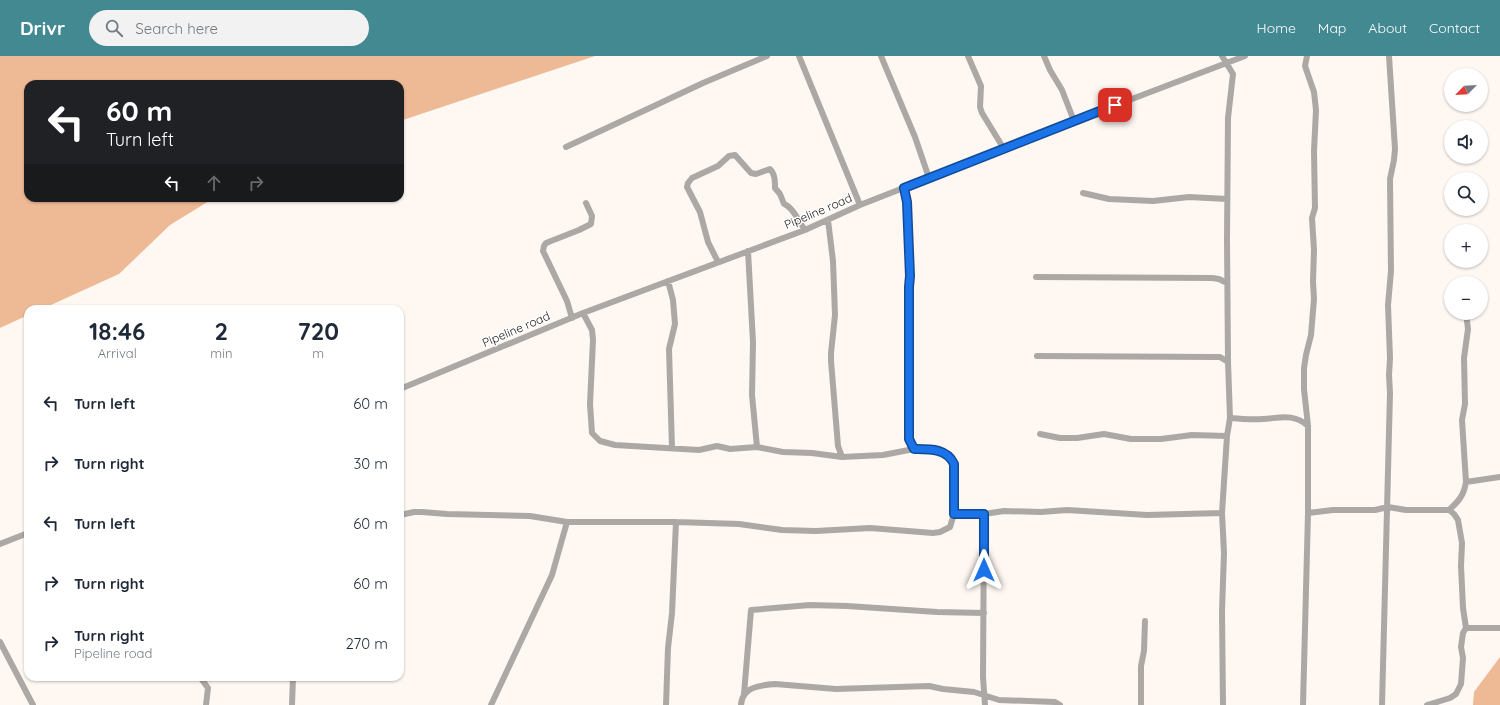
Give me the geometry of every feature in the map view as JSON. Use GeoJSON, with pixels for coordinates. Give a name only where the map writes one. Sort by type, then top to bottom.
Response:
{"type":"FeatureCollection","features":[{"type":"Feature","properties":{"kind":"street"},"geometry":{"type":"LineString","coordinates":[[566,147],[703,83],[767,56]]}},
{"type":"Feature","properties":{"kind":"street"},"geometry":{"type":"LineString","coordinates":[[798,56],[860,205]]}},
{"type":"Feature","properties":{"kind":"street"},"geometry":{"type":"LineString","coordinates":[[881,56],[915,137],[929,178]]}},
{"type":"Feature","properties":{"kind":"street"},"geometry":{"type":"LineString","coordinates":[[968,56],[981,86],[980,107],[982,113],[1004,149]]}},
{"type":"Feature","properties":{"kind":"street"},"geometry":{"type":"LineString","coordinates":[[1044,56],[1050,70],[1062,90],[1074,121]]}},
{"type":"Feature","properties":{"kind":"street"},"geometry":{"type":"LineString","coordinates":[[1222,56],[1233,74],[1228,112],[1227,283],[1230,418],[1222,513],[1224,553],[1222,611],[1223,705]]}},
{"type":"Feature","properties":{"kind":"street","name":"Pipeline road"},"geometry":{"type":"LineString","coordinates":[[404,387],[583,313],[805,230],[860,205],[1245,56]]}},
{"type":"Feature","properties":{"kind":"street"},"geometry":{"type":"LineString","coordinates":[[1304,705],[1308,513],[1308,426],[1304,389],[1304,368],[1311,335],[1314,299],[1314,250],[1312,218],[1315,208],[1314,151],[1316,110],[1314,92],[1305,66],[1307,56]]}},
{"type":"Feature","properties":{"kind":"street"},"geometry":{"type":"LineString","coordinates":[[1382,705],[1390,393],[1388,375],[1390,358],[1388,301],[1391,271],[1390,178],[1395,149],[1389,56]]}},
{"type":"Feature","properties":{"kind":"street"},"geometry":{"type":"LineString","coordinates":[[718,262],[708,242],[700,212],[687,187],[692,178],[718,166],[729,156],[735,155],[751,173],[756,174],[770,169],[775,180],[775,188],[780,194],[784,204],[792,209],[805,230]]}},
{"type":"Feature","properties":{"kind":"street"},"geometry":{"type":"LineString","coordinates":[[904,188],[907,202],[910,276],[909,439],[914,449]]}},
{"type":"Feature","properties":{"kind":"street"},"geometry":{"type":"LineString","coordinates":[[1083,194],[1109,200],[1153,201],[1189,197],[1228,199]]}},
{"type":"Feature","properties":{"kind":"street"},"geometry":{"type":"LineString","coordinates":[[572,318],[567,301],[543,251],[546,243],[580,230],[591,224],[592,216],[586,203]]}},
{"type":"Feature","properties":{"kind":"street"},"geometry":{"type":"LineString","coordinates":[[828,220],[833,261],[835,315],[830,353],[838,446],[842,457]]}},
{"type":"Feature","properties":{"kind":"street"},"geometry":{"type":"LineString","coordinates":[[748,251],[752,342],[752,395],[757,447]]}},
{"type":"Feature","properties":{"kind":"street"},"geometry":{"type":"LineString","coordinates":[[1036,277],[1212,278],[1219,279],[1227,283]]}},
{"type":"Feature","properties":{"kind":"street"},"geometry":{"type":"LineString","coordinates":[[668,281],[673,300],[675,324],[669,349],[672,448]]}},
{"type":"Feature","properties":{"kind":"street"},"geometry":{"type":"LineString","coordinates":[[404,514],[422,512],[530,516],[567,522],[676,522],[739,524],[782,530],[837,530],[870,528],[940,532],[950,527],[954,514],[954,464],[950,456],[936,449],[914,449],[883,455],[842,457],[812,453],[783,452],[757,447],[730,450],[717,446],[699,450],[615,444],[600,441],[592,433],[590,404],[593,340],[592,330],[583,313]]}},
{"type":"Feature","properties":{"kind":"street"},"geometry":{"type":"LineString","coordinates":[[1449,510],[1461,497],[1464,492],[1466,482],[1462,420],[1465,404],[1464,358],[1468,329],[1467,320]]}},
{"type":"Feature","properties":{"kind":"street"},"geometry":{"type":"LineString","coordinates":[[1037,356],[1220,357],[1228,362]]}},
{"type":"Feature","properties":{"kind":"street"},"geometry":{"type":"LineString","coordinates":[[1230,418],[1254,419],[1287,417],[1302,420],[1308,426]]}},
{"type":"Feature","properties":{"kind":"street"},"geometry":{"type":"LineString","coordinates":[[1040,434],[1060,438],[1077,438],[1104,434],[1131,439],[1192,435],[1228,436]]}},
{"type":"Feature","properties":{"kind":"street"},"geometry":{"type":"LineString","coordinates":[[1466,482],[1500,477]]}},
{"type":"Feature","properties":{"kind":"street"},"geometry":{"type":"LineString","coordinates":[[1308,513],[1333,510],[1375,510],[1388,507],[1406,510],[1449,510],[1458,520],[1462,543],[1462,601],[1466,628],[1461,641],[1463,658],[1461,684],[1458,690],[1450,698],[1427,705]]}},
{"type":"Feature","properties":{"kind":"street"},"geometry":{"type":"LineString","coordinates":[[954,514],[984,514],[1004,511],[1041,512],[1067,510],[1147,515],[1222,513]]}},
{"type":"Feature","properties":{"kind":"street"},"geometry":{"type":"LineString","coordinates":[[984,514],[983,677],[985,705]]}},
{"type":"Feature","properties":{"kind":"street"},"geometry":{"type":"LineString","coordinates":[[491,705],[552,575],[567,522]]}},
{"type":"Feature","properties":{"kind":"street"},"geometry":{"type":"LineString","coordinates":[[666,705],[676,522]]}},
{"type":"Feature","properties":{"kind":"street"},"geometry":{"type":"LineString","coordinates":[[0,544],[24,535]]}},
{"type":"Feature","properties":{"kind":"street"},"geometry":{"type":"LineString","coordinates":[[741,705],[744,694],[750,610],[810,605],[984,613]]}},
{"type":"Feature","properties":{"kind":"street"},"geometry":{"type":"LineString","coordinates":[[1141,705],[1141,666],[1144,651],[1145,621]]}},
{"type":"Feature","properties":{"kind":"street"},"geometry":{"type":"LineString","coordinates":[[1466,628],[1499,628]]}},
{"type":"Feature","properties":{"kind":"street"},"geometry":{"type":"LineString","coordinates":[[0,642],[33,705]]}},
{"type":"Feature","properties":{"kind":"street"},"geometry":{"type":"LineString","coordinates":[[203,681],[208,688],[206,705]]}},
{"type":"Feature","properties":{"kind":"street"},"geometry":{"type":"LineString","coordinates":[[292,705],[293,681]]}},
{"type":"Feature","properties":{"kind":"street"},"geometry":{"type":"LineString","coordinates":[[744,694],[756,687],[775,684],[836,689],[929,686],[985,694],[999,700],[1055,702],[1060,705]]}},
{"type":"Feature","properties":{"kind":"shaded area"},"geometry":{"type":"Polygon","coordinates":[[[0,56],[595,56],[404,120],[404,80],[24,80],[24,202],[207,202],[170,225],[119,274],[51,305],[24,305],[24,317],[0,328],[0,56]]]}},
{"type":"Feature","properties":{"kind":"shaded area"},"geometry":{"type":"Polygon","coordinates":[[[1500,657],[1500,705],[1473,705],[1474,692],[1500,657]]]}},
{"type":"Feature","properties":{"kind":"route"},"geometry":{"type":"LineString","coordinates":[[984,570],[984,514],[954,514],[953,460],[950,456],[943,454],[936,449],[914,449],[909,439],[910,276],[909,227],[904,188],[1115,105]]}}]}
